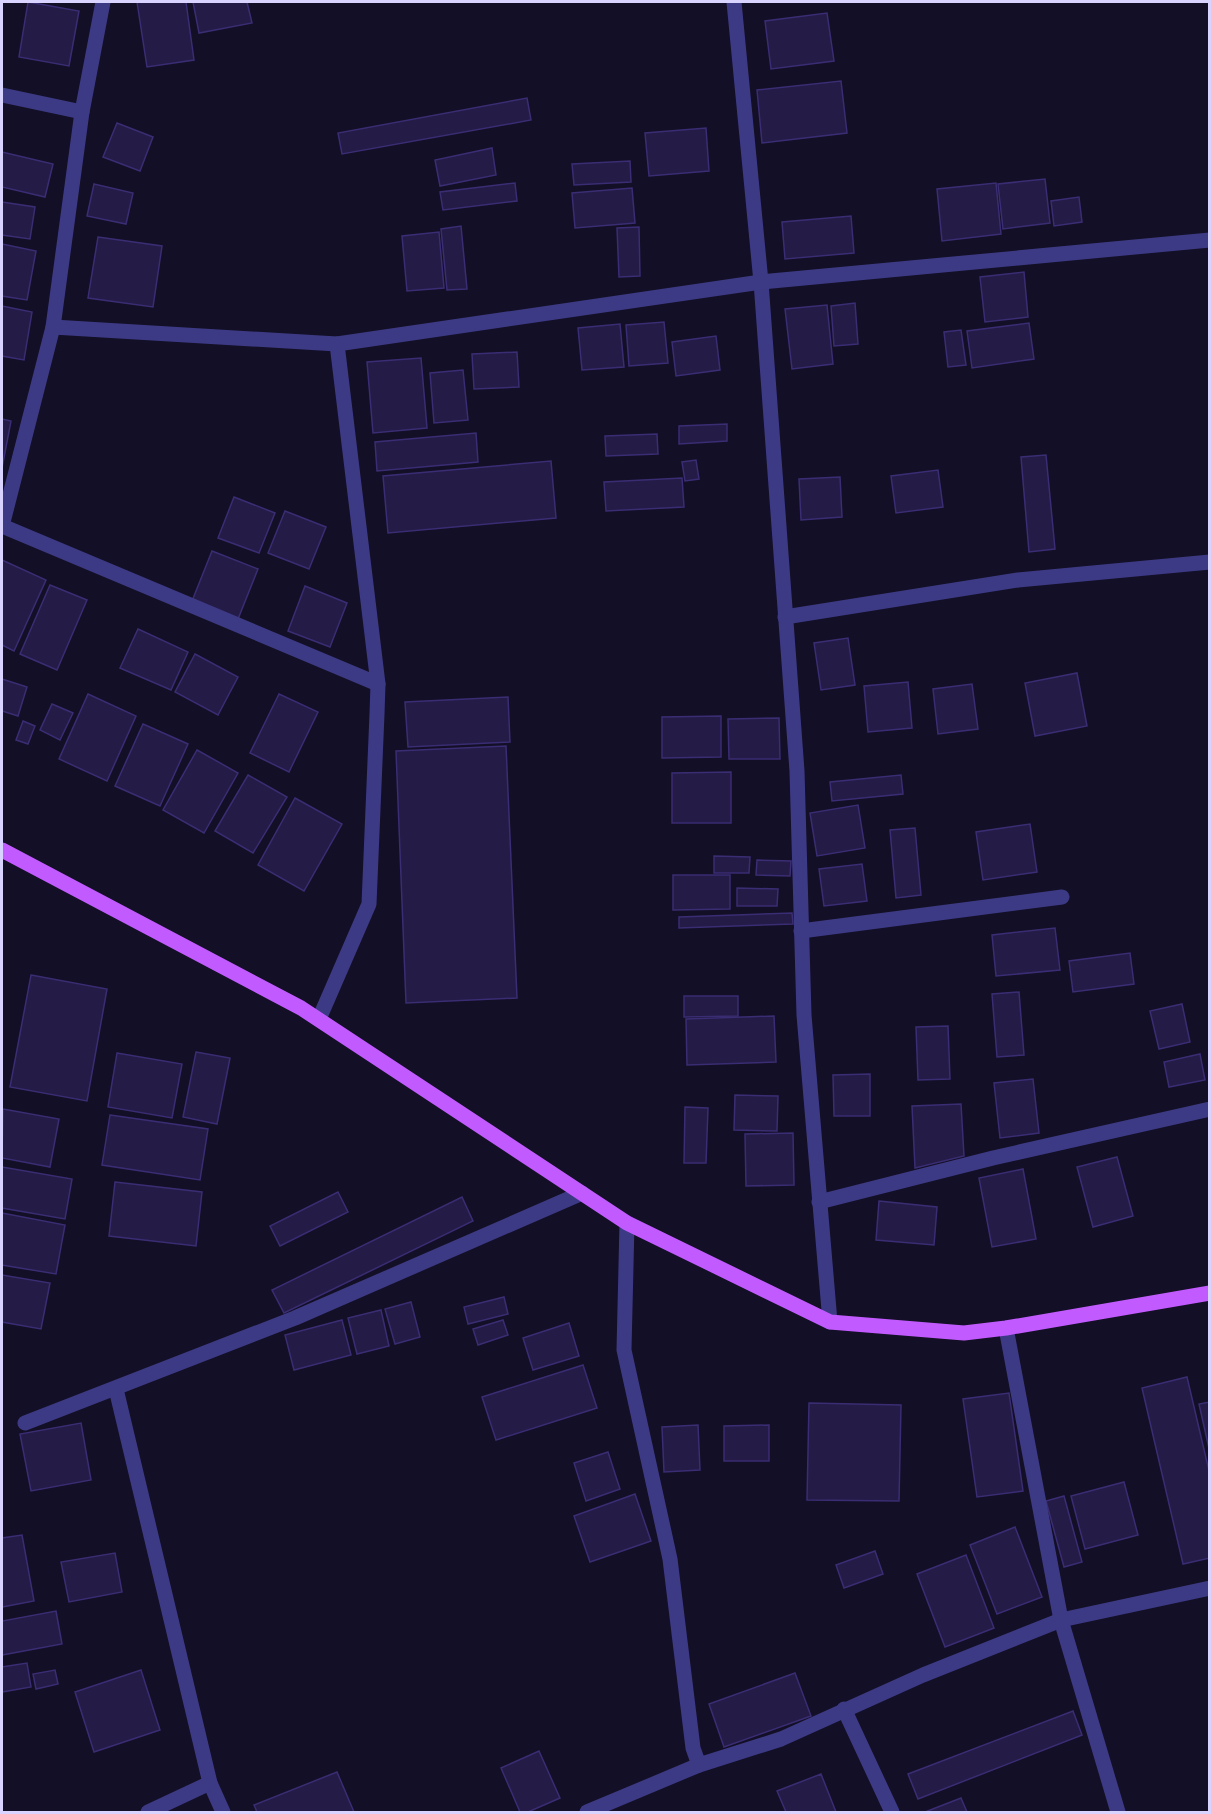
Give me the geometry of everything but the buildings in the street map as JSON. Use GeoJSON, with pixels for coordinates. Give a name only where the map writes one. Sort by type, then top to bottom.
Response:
{"type":"FeatureCollection","features":[{"type":"Feature","properties":{"kind":"main road"},"geometry":{"type":"LineString","coordinates":[[2,850],[319,1019],[627,1222],[830,1322],[964,1333],[1006,1328],[1209,1293]]}},
{"type":"Feature","properties":{"kind":"street"},"geometry":{"type":"LineString","coordinates":[[103,2],[82,112],[53,327],[2,526],[378,684]]}},
{"type":"Feature","properties":{"kind":"street"},"geometry":{"type":"LineString","coordinates":[[734,2],[761,282],[796,771],[804,1014],[830,1322]]}},
{"type":"Feature","properties":{"kind":"street"},"geometry":{"type":"LineString","coordinates":[[2,95],[82,112]]}},
{"type":"Feature","properties":{"kind":"street"},"geometry":{"type":"LineString","coordinates":[[53,327],[337,344],[761,282],[1209,240]]}},
{"type":"Feature","properties":{"kind":"street"},"geometry":{"type":"LineString","coordinates":[[319,1019],[369,904],[378,684],[337,344]]}},
{"type":"Feature","properties":{"kind":"street"},"geometry":{"type":"LineString","coordinates":[[785,617],[1018,580],[1209,562]]}},
{"type":"Feature","properties":{"kind":"street"},"geometry":{"type":"LineString","coordinates":[[801,931],[1062,897]]}},
{"type":"Feature","properties":{"kind":"street"},"geometry":{"type":"LineString","coordinates":[[819,1202],[959,1166],[1209,1109]]}},
{"type":"Feature","properties":{"kind":"street"},"geometry":{"type":"LineString","coordinates":[[25,1423],[296,1318],[582,1193]]}},
{"type":"Feature","properties":{"kind":"street"},"geometry":{"type":"LineString","coordinates":[[627,1222],[624,1350],[670,1558],[693,1748],[699,1765]]}},
{"type":"Feature","properties":{"kind":"street"},"geometry":{"type":"LineString","coordinates":[[1006,1328],[1061,1620],[1118,1812]]}},
{"type":"Feature","properties":{"kind":"street"},"geometry":{"type":"LineString","coordinates":[[116,1389],[210,1783],[223,1812]]}},
{"type":"Feature","properties":{"kind":"street"},"geometry":{"type":"LineString","coordinates":[[587,1812],[699,1765],[781,1739],[844,1709],[1061,1620],[1209,1588]]}},
{"type":"Feature","properties":{"kind":"street"},"geometry":{"type":"LineString","coordinates":[[844,1709],[892,1812]]}},
{"type":"Feature","properties":{"kind":"street"},"geometry":{"type":"LineString","coordinates":[[148,1812],[210,1783]]}}]}
